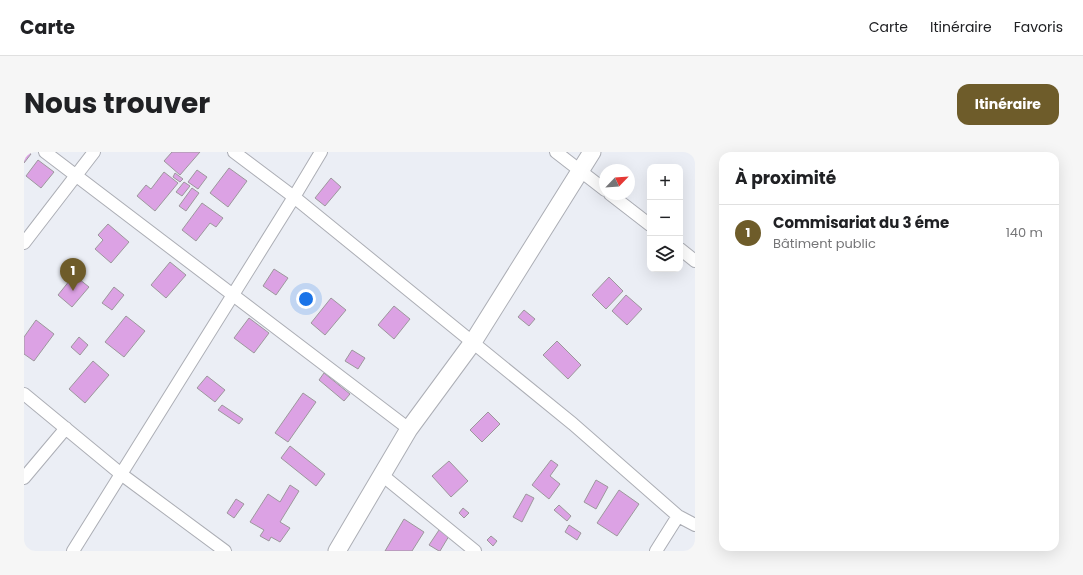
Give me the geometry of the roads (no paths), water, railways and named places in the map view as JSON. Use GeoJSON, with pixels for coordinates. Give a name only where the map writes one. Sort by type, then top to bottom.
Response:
{"type":"FeatureCollection","features":[{"type":"Feature","properties":{"kind":"street"},"geometry":{"type":"LineString","coordinates":[[45,152],[409,429]]}},
{"type":"Feature","properties":{"kind":"street"},"geometry":{"type":"LineString","coordinates":[[24,243],[94,152]]}},
{"type":"Feature","properties":{"kind":"street"},"geometry":{"type":"LineString","coordinates":[[234,152],[294,197],[473,342],[573,424],[678,516],[695,525]]}},
{"type":"Feature","properties":{"kind":"street"},"geometry":{"type":"LineString","coordinates":[[73,551],[233,296],[321,152]]}},
{"type":"Feature","properties":{"kind":"street"},"geometry":{"type":"LineString","coordinates":[[556,152],[599,185]]}},
{"type":"Feature","properties":{"kind":"street"},"geometry":{"type":"LineString","coordinates":[[337,551],[409,429],[473,342],[592,152]]}},
{"type":"Feature","properties":{"kind":"street"},"geometry":{"type":"LineString","coordinates":[[618,200],[647,223]]}},
{"type":"Feature","properties":{"kind":"street"},"geometry":{"type":"LineString","coordinates":[[683,251],[695,261]]}},
{"type":"Feature","properties":{"kind":"street"},"geometry":{"type":"LineString","coordinates":[[24,394],[121,474],[225,551]]}},
{"type":"Feature","properties":{"kind":"street"},"geometry":{"type":"LineString","coordinates":[[24,478],[66,428]]}},
{"type":"Feature","properties":{"kind":"street"},"geometry":{"type":"LineString","coordinates":[[382,475],[475,551]]}},
{"type":"Feature","properties":{"kind":"street"},"geometry":{"type":"LineString","coordinates":[[656,551],[678,516]]}},
{"type":"Feature","properties":{"kind":"place","name":"Commisariat du 3 éme"},"geometry":{"type":"Point","coordinates":[73,291]}}]}
